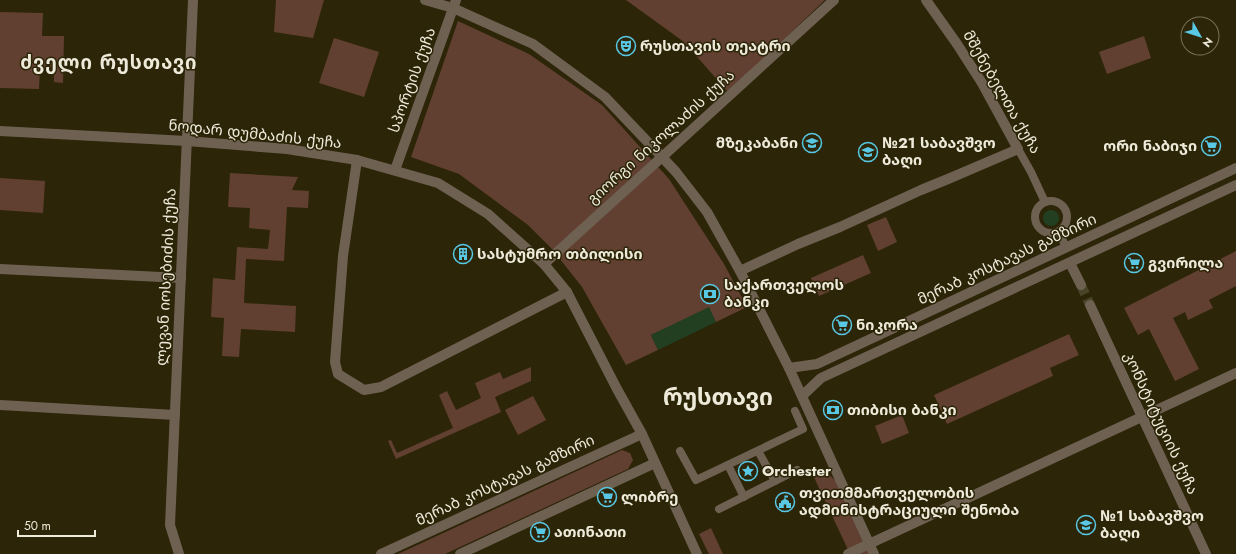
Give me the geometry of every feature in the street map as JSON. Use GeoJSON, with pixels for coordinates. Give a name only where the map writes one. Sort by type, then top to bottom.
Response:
{"type":"FeatureCollection","features":[{"type":"Feature","properties":{"kind":"street","name":"ლევან იოსებიძის ქუჩა"},"geometry":{"type":"LineString","coordinates":[[179,554],[170,525],[194,0]]}},
{"type":"Feature","properties":{"kind":"street"},"geometry":{"type":"LineString","coordinates":[[425,0],[455,4],[533,44],[605,97],[676,172],[707,212],[740,271],[789,368],[874,554]]}},
{"type":"Feature","properties":{"kind":"street","name":"გიორგი ნიკოლაძის ქუჩა"},"geometry":{"type":"LineString","coordinates":[[544,264],[834,0]]}},
{"type":"Feature","properties":{"kind":"street","name":"მშენებელთა ქუჩა"},"geometry":{"type":"LineString","coordinates":[[926,0],[982,83],[1031,172],[1045,202]]}},
{"type":"Feature","properties":{"kind":"street","name":"სპორტის ქუჩა"},"geometry":{"type":"LineString","coordinates":[[395,170],[455,4]]}},
{"type":"Feature","properties":{"kind":"street","name":"ნოდარ დუმბაძის ქუჩა"},"geometry":{"type":"LineString","coordinates":[[0,131],[187,141],[287,149],[356,160],[438,183],[488,214],[544,264],[567,292],[642,434],[697,554]]}},
{"type":"Feature","properties":{"kind":"street"},"geometry":{"type":"LineString","coordinates":[[740,271],[921,190],[1018,149]]}},
{"type":"Feature","properties":{"kind":"street"},"geometry":{"type":"LineString","coordinates":[[356,160],[343,256],[335,362],[338,374],[364,390],[381,387],[567,292]]}},
{"type":"Feature","properties":{"kind":"street","name":"მერაბ კოსტავას გამზირი"},"geometry":{"type":"LineString","coordinates":[[789,368],[817,364],[1236,168]]}},
{"type":"Feature","properties":{"kind":"street","name":"მერაბ კოსტავას გამზირი"},"geometry":{"type":"LineString","coordinates":[[802,396],[821,378],[1236,185]]}},
{"type":"Feature","properties":{"kind":"street"},"geometry":{"type":"LineString","coordinates":[[1045,202],[1056,202],[1064,208],[1066,218],[1063,227],[1054,233],[1044,231],[1036,224],[1035,219],[1037,209],[1045,202]]}},
{"type":"Feature","properties":{"kind":"street"},"geometry":{"type":"LineString","coordinates":[[1058,231],[1066,248]]}},
{"type":"Feature","properties":{"kind":"street"},"geometry":{"type":"LineString","coordinates":[[1070,263],[1080,285]]}},
{"type":"Feature","properties":{"kind":"street"},"geometry":{"type":"LineString","coordinates":[[0,269],[181,278]]}},
{"type":"Feature","properties":{"kind":"street","name":"კონსტიტუციის ქუჩა"},"geometry":{"type":"LineString","coordinates":[[1090,305],[1206,554]]}},
{"type":"Feature","properties":{"kind":"street"},"geometry":{"type":"LineString","coordinates":[[848,554],[1236,373]]}},
{"type":"Feature","properties":{"kind":"street"},"geometry":{"type":"LineString","coordinates":[[0,405],[175,415]]}},
{"type":"Feature","properties":{"kind":"street"},"geometry":{"type":"LineString","coordinates":[[680,451],[696,480],[803,429],[795,411]]}},
{"type":"Feature","properties":{"kind":"street","name":"მერაბ კოსტავას გამზირი"},"geometry":{"type":"LineString","coordinates":[[381,554],[642,434]]}},
{"type":"Feature","properties":{"kind":"street"},"geometry":{"type":"LineString","coordinates":[[758,451],[774,481]]}},
{"type":"Feature","properties":{"kind":"street"},"geometry":{"type":"LineString","coordinates":[[460,554],[655,463]]}},
{"type":"Feature","properties":{"kind":"street"},"geometry":{"type":"LineString","coordinates":[[728,465],[744,497]]}},
{"type":"Feature","properties":{"kind":"street"},"geometry":{"type":"LineString","coordinates":[[719,509],[797,470]]}},
{"type":"Feature","properties":{"kind":"shaded area"},"geometry":{"type":"Polygon","coordinates":[[[276,0],[324,0],[313,38],[274,32],[276,0]]]}},
{"type":"Feature","properties":{"kind":"shaded area"},"geometry":{"type":"Polygon","coordinates":[[[626,0],[825,0],[728,92],[684,42],[626,0]]]}},
{"type":"Feature","properties":{"kind":"shaded area"},"geometry":{"type":"Polygon","coordinates":[[[0,12],[43,13],[42,36],[64,36],[63,83],[54,82],[54,69],[40,68],[39,89],[0,88],[0,12]]]}},
{"type":"Feature","properties":{"kind":"shaded area"},"geometry":{"type":"Polygon","coordinates":[[[458,21],[529,54],[602,105],[669,179],[724,264],[747,307],[716,322],[709,308],[651,335],[658,350],[626,365],[582,287],[552,249],[528,225],[459,174],[411,157],[458,21]]]}},
{"type":"Feature","properties":{"kind":"shaded area"},"geometry":{"type":"Polygon","coordinates":[[[1144,36],[1151,58],[1107,74],[1099,52],[1144,36]]]}},
{"type":"Feature","properties":{"kind":"shaded area"},"geometry":{"type":"Polygon","coordinates":[[[334,38],[379,52],[364,97],[319,83],[334,38]]]}},
{"type":"Feature","properties":{"kind":"shaded area"},"geometry":{"type":"Polygon","coordinates":[[[230,173],[298,177],[292,190],[309,191],[308,208],[287,207],[284,261],[246,259],[244,303],[296,306],[295,332],[241,329],[239,357],[222,356],[224,318],[211,317],[213,278],[235,280],[237,247],[268,249],[270,230],[249,228],[250,208],[228,207],[230,173]]]}},
{"type":"Feature","properties":{"kind":"shaded area"},"geometry":{"type":"Polygon","coordinates":[[[0,178],[45,181],[43,213],[0,210],[0,178]]]}},
{"type":"Feature","properties":{"kind":"shaded area"},"geometry":{"type":"Polygon","coordinates":[[[1051,210],[1057,212],[1059,218],[1057,224],[1051,226],[1045,224],[1043,218],[1045,212],[1051,210]]]}},
{"type":"Feature","properties":{"kind":"shaded area"},"geometry":{"type":"Polygon","coordinates":[[[886,217],[897,242],[878,251],[867,225],[886,217]]]}},
{"type":"Feature","properties":{"kind":"shaded area"},"geometry":{"type":"Polygon","coordinates":[[[1236,251],[1236,286],[1209,300],[1213,308],[1188,320],[1185,312],[1173,318],[1199,369],[1175,381],[1149,329],[1138,335],[1124,308],[1236,251]]]}},
{"type":"Feature","properties":{"kind":"shaded area"},"geometry":{"type":"Polygon","coordinates":[[[863,255],[871,273],[819,296],[811,278],[863,255]]]}},
{"type":"Feature","properties":{"kind":"shaded area"},"geometry":{"type":"Polygon","coordinates":[[[709,307],[716,322],[658,350],[651,335],[709,307]]]}},
{"type":"Feature","properties":{"kind":"shaded area"},"geometry":{"type":"Polygon","coordinates":[[[1069,334],[1079,355],[1050,368],[1053,376],[947,424],[934,395],[1069,334]]]}},
{"type":"Feature","properties":{"kind":"shaded area"},"geometry":{"type":"Polygon","coordinates":[[[531,367],[531,381],[495,397],[501,412],[396,459],[388,441],[391,440],[397,453],[453,428],[439,395],[447,391],[456,410],[481,398],[475,383],[500,372],[503,379],[531,367]]]}},
{"type":"Feature","properties":{"kind":"shaded area"},"geometry":{"type":"Polygon","coordinates":[[[533,396],[546,420],[518,435],[505,410],[533,396]]]}},
{"type":"Feature","properties":{"kind":"shaded area"},"geometry":{"type":"Polygon","coordinates":[[[902,415],[909,433],[882,444],[875,426],[902,415]]]}},
{"type":"Feature","properties":{"kind":"shaded area"},"geometry":{"type":"Polygon","coordinates":[[[622,450],[630,453],[633,460],[628,469],[445,554],[398,554],[622,450]]]}},
{"type":"Feature","properties":{"kind":"shaded area"},"geometry":{"type":"Polygon","coordinates":[[[823,469],[838,483],[871,554],[850,554],[812,473],[823,469]]]}},
{"type":"Feature","properties":{"kind":"shaded area"},"geometry":{"type":"Polygon","coordinates":[[[711,528],[723,554],[709,554],[699,534],[711,528]]]}},
{"type":"Feature","properties":{"kind":"tunnel"},"geometry":{"type":"LineString","coordinates":[[1081,285],[1090,305]]}},
{"type":"Feature","properties":{"kind":"place","name":"რუსთავის თეატრი"},"geometry":{"type":"Point","coordinates":[626,46]}},
{"type":"Feature","properties":{"kind":"place","name":"მზეკაბანი"},"geometry":{"type":"Point","coordinates":[812,143]}},
{"type":"Feature","properties":{"kind":"place","name":"ორი ნაბიჯი"},"geometry":{"type":"Point","coordinates":[1211,146]}},
{"type":"Feature","properties":{"kind":"place","name":"№21 საბავშვო ბაღი"},"geometry":{"type":"Point","coordinates":[868,152]}},
{"type":"Feature","properties":{"kind":"place","name":"სასტუმრო თბილისი"},"geometry":{"type":"Point","coordinates":[463,254]}},
{"type":"Feature","properties":{"kind":"place","name":"გვირილა"},"geometry":{"type":"Point","coordinates":[1134,263]}},
{"type":"Feature","properties":{"kind":"place","name":"საქართველოს ბანკი"},"geometry":{"type":"Point","coordinates":[710,294]}},
{"type":"Feature","properties":{"kind":"place","name":"ნიკორა"},"geometry":{"type":"Point","coordinates":[842,325]}},
{"type":"Feature","properties":{"kind":"place","name":"თიბისი ბანკი"},"geometry":{"type":"Point","coordinates":[833,410]}},
{"type":"Feature","properties":{"kind":"place","name":"Orchester"},"geometry":{"type":"Point","coordinates":[748,471]}},
{"type":"Feature","properties":{"kind":"place","name":"ლიბრე"},"geometry":{"type":"Point","coordinates":[607,497]}},
{"type":"Feature","properties":{"kind":"place","name":"თვითმმართველობის ადმინისტრაციული შენობა"},"geometry":{"type":"Point","coordinates":[785,502]}},
{"type":"Feature","properties":{"kind":"place","name":"№1 საბავშვო ბაღი"},"geometry":{"type":"Point","coordinates":[1086,525]}},
{"type":"Feature","properties":{"kind":"place","name":"ათინათი"},"geometry":{"type":"Point","coordinates":[540,532]}},
{"type":"Feature","properties":{"kind":"district","name":"ძველი რუსთავი"},"geometry":{"type":"Point","coordinates":[109,62]}},
{"type":"Feature","properties":{"kind":"district","name":"რუსთავი"},"geometry":{"type":"Point","coordinates":[718,397]}}]}
